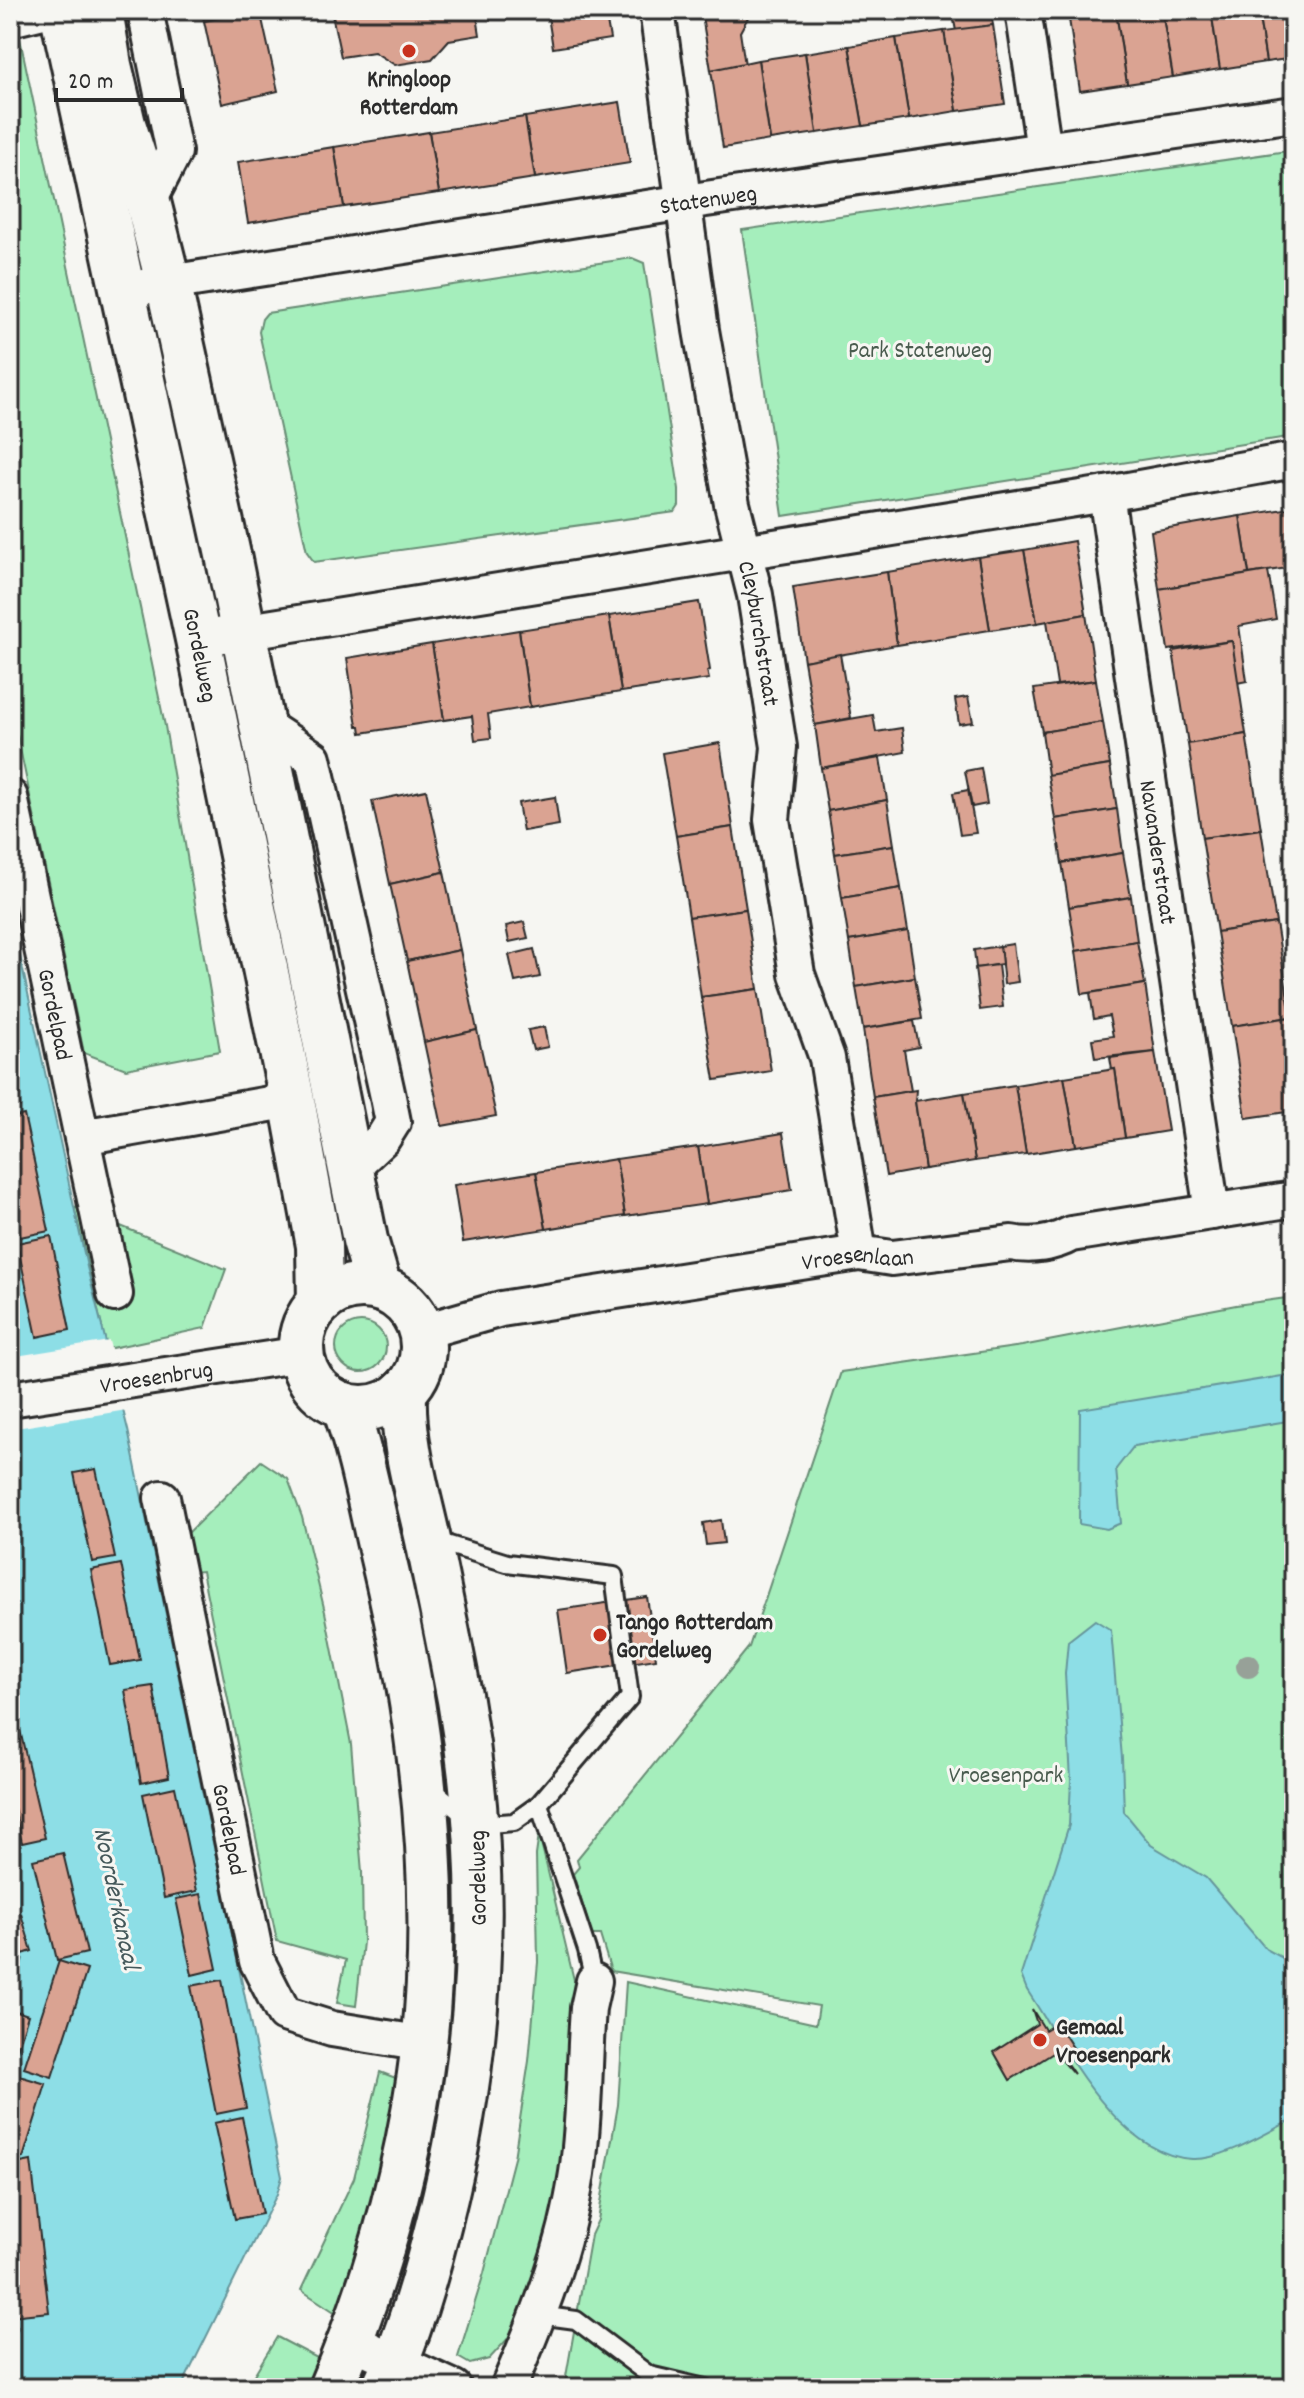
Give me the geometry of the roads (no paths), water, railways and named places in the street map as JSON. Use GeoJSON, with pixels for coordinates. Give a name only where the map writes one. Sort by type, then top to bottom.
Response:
{"type":"FeatureCollection","features":[{"type":"Feature","properties":{"kind":"main road","name":"Gordelweg"},"geometry":{"type":"LineString","coordinates":[[62,10],[198,639],[292,1100],[319,1246],[320,1302]]}},
{"type":"Feature","properties":{"kind":"main road","name":"Gordelweg"},"geometry":{"type":"LineString","coordinates":[[100,10],[123,124],[148,202],[168,282],[244,631],[269,771],[368,1254],[379,1288]]}},
{"type":"Feature","properties":{"kind":"main road"},"geometry":{"type":"LineString","coordinates":[[348,1287],[379,1288],[405,1304],[418,1322],[421,1364],[404,1391],[386,1403],[366,1408],[344,1405],[315,1386],[304,1366],[303,1331],[320,1302],[338,1290],[348,1287]]}},
{"type":"Feature","properties":{"kind":"main road","name":"Gordelweg"},"geometry":{"type":"LineString","coordinates":[[390,2374],[430,2258],[464,2111],[476,1994],[479,1914],[476,1825],[459,1700],[428,1538],[406,1445],[404,1391]]}},
{"type":"Feature","properties":{"kind":"main road","name":"Gordelweg"},"geometry":{"type":"LineString","coordinates":[[331,2388],[351,2341],[387,2228],[410,2132],[424,2044],[430,1901],[417,1729],[400,1631],[368,1491],[344,1405]]}},
{"type":"Feature","properties":{"kind":"street"},"geometry":{"type":"LineString","coordinates":[[10,19],[47,10]]}},
{"type":"Feature","properties":{"kind":"street"},"geometry":{"type":"LineString","coordinates":[[145,10],[174,152],[148,202]]}},
{"type":"Feature","properties":{"kind":"street","name":"Cleyburchstraat"},"geometry":{"type":"LineString","coordinates":[[657,10],[701,330],[732,504],[755,595],[779,747],[772,820],[797,974],[827,1058],[859,1253]]}},
{"type":"Feature","properties":{"kind":"street"},"geometry":{"type":"LineString","coordinates":[[1023,10],[1044,150]]}},
{"type":"Feature","properties":{"kind":"street","name":"Statenweg"},"geometry":{"type":"LineString","coordinates":[[124,291],[685,202],[1294,114]]}},
{"type":"Feature","properties":{"kind":"street"},"geometry":{"type":"LineString","coordinates":[[198,639],[1106,494],[1294,460]]}},
{"type":"Feature","properties":{"kind":"street","name":"Navanderstraat"},"geometry":{"type":"LineString","coordinates":[[1106,494],[1212,1212]]}},
{"type":"Feature","properties":{"kind":"street","name":"Gordelpad"},"geometry":{"type":"LineString","coordinates":[[10,797],[115,1294]]}},
{"type":"Feature","properties":{"kind":"street"},"geometry":{"type":"LineString","coordinates":[[82,1137],[292,1100]]}},
{"type":"Feature","properties":{"kind":"street","name":"Vroesenlaan"},"geometry":{"type":"LineString","coordinates":[[421,1332],[501,1309],[859,1253],[892,1258],[1011,1243],[1026,1246],[1059,1241],[1071,1234],[1294,1199]]}},
{"type":"Feature","properties":{"kind":"street","name":"Vroesenbrug"},"geometry":{"type":"LineString","coordinates":[[10,1399],[302,1354]]}},
{"type":"Feature","properties":{"kind":"street","name":"Gordelpad"},"geometry":{"type":"LineString","coordinates":[[162,1498],[257,1961],[284,2014],[332,2029],[424,2044]]}},
{"type":"Feature","properties":{"kind":"street"},"geometry":{"type":"LineString","coordinates":[[508,2388],[539,2315],[568,2222],[577,2171],[588,2008],[594,1981]]}},
{"type":"Feature","properties":{"kind":"street"},"geometry":{"type":"LineString","coordinates":[[351,2341],[390,2374],[454,2388]]}},
{"type":"Feature","properties":{"kind":"lane"},"geometry":{"type":"LineString","coordinates":[[421,1779],[476,1825],[514,1822],[539,1804],[630,1697],[614,1576],[507,1563],[428,1538]]}},
{"type":"Feature","properties":{"kind":"lane"},"geometry":{"type":"LineString","coordinates":[[539,1804],[587,1950],[594,1981]]}},
{"type":"Feature","properties":{"kind":"lane"},"geometry":{"type":"LineString","coordinates":[[539,2315],[576,2320],[649,2375],[705,2388]]}},
{"type":"Feature","properties":{"kind":"water","name":"Noorderkanaal"},"geometry":{"type":"Polygon","coordinates":[[[10,910],[87,1267],[128,1430],[282,2177],[277,2194],[181,2388],[10,2388],[10,2342],[19,2327],[10,2319],[10,1998],[23,1959],[10,1892],[10,910]]]}},
{"type":"Feature","properties":{"kind":"water"},"geometry":{"type":"Polygon","coordinates":[[[1294,1374],[1294,1420],[1134,1446],[1116,1469],[1121,1523],[1107,1529],[1079,1524],[1080,1409],[1294,1374]]]}},
{"type":"Feature","properties":{"kind":"water"},"geometry":{"type":"Polygon","coordinates":[[[1095,1620],[1111,1630],[1124,1812],[1151,1845],[1206,1878],[1266,1949],[1294,1964],[1294,2119],[1244,2145],[1204,2158],[1192,2159],[1165,2153],[1140,2139],[1117,2119],[1076,2067],[1027,1990],[1021,1975],[1069,1825],[1071,1780],[1065,1674],[1068,1641],[1095,1620]]]}},
{"type":"Feature","properties":{"kind":"place","name":"Kringloop Rotterdam"},"geometry":{"type":"Point","coordinates":[409,51]}},
{"type":"Feature","properties":{"kind":"place","name":"Tango Rotterdam Gordelweg"},"geometry":{"type":"Point","coordinates":[600,1635]}},
{"type":"Feature","properties":{"kind":"place","name":"Gemaal Vroesenpark"},"geometry":{"type":"Point","coordinates":[1040,2040]}},
{"type":"Feature","properties":{"kind":"park label","name":"Park Statenweg"},"geometry":{"type":"Point","coordinates":[920,349]}},
{"type":"Feature","properties":{"kind":"park label","name":"Vroesenpark"},"geometry":{"type":"Point","coordinates":[1006,1774]}}]}
